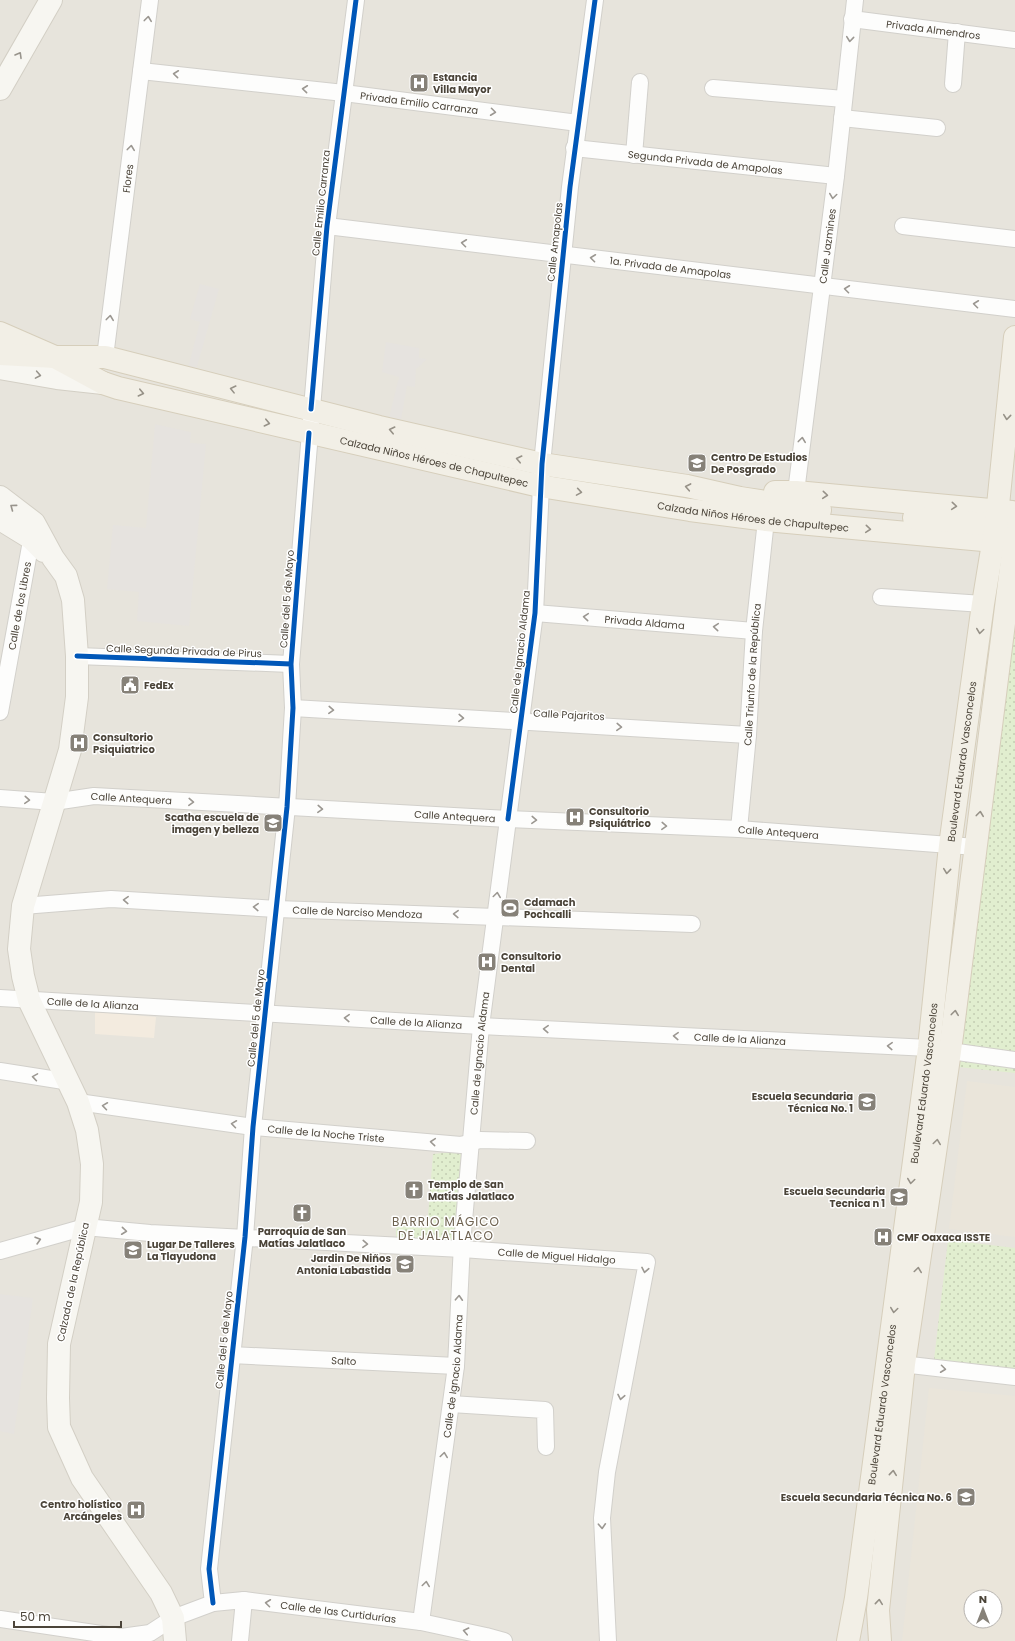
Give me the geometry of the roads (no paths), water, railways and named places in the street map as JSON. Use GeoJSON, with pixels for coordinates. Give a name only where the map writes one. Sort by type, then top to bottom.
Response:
{"type":"FeatureCollection","features":[{"type":"Feature","properties":{"kind":"main road"},"geometry":{"type":"LineString","coordinates":[[0,89],[51,0]]}},
{"type":"Feature","properties":{"kind":"main road","name":"Calzada Niños Héroes de Chapultepec"},"geometry":{"type":"LineString","coordinates":[[0,333],[55,357],[103,383],[309,433],[540,486],[690,510],[766,520],[1004,522]]}},
{"type":"Feature","properties":{"kind":"main road","name":"Boulevard Eduardo Vasconcelos"},"geometry":{"type":"LineString","coordinates":[[880,1641],[878,1610],[896,1363],[950,846],[987,578],[1004,522],[1015,337]]}},
{"type":"Feature","properties":{"kind":"main road","name":"Calzada Niños Héroes de Chapultepec"},"geometry":{"type":"LineString","coordinates":[[0,354],[55,357],[105,357],[379,427],[542,464],[687,486],[740,498],[810,510],[1004,522],[1015,536]]}},
{"type":"Feature","properties":{"kind":"main road"},"geometry":{"type":"LineString","coordinates":[[0,368],[57,378],[103,383]]}},
{"type":"Feature","properties":{"kind":"main road"},"geometry":{"type":"LineString","coordinates":[[690,510],[765,492],[796,492],[1004,522]]}},
{"type":"Feature","properties":{"kind":"main road"},"geometry":{"type":"LineString","coordinates":[[0,497],[33,531]]}},
{"type":"Feature","properties":{"kind":"main road"},"geometry":{"type":"LineString","coordinates":[[0,519],[33,531]]}},
{"type":"Feature","properties":{"kind":"main road","name":"Calzada de la República"},"geometry":{"type":"LineString","coordinates":[[33,531],[66,576],[73,600],[77,656],[77,697],[70,750],[23,906],[19,949],[23,976],[29,1000],[70,1082],[78,1102],[87,1130],[92,1164],[91,1202],[59,1344],[59,1427],[82,1478],[160,1593],[174,1618],[175,1641]]}},
{"type":"Feature","properties":{"kind":"main road","name":"Boulevard Eduardo Vasconcelos"},"geometry":{"type":"LineString","coordinates":[[848,1641],[950,1051],[1013,569],[1015,536]]}},
{"type":"Feature","properties":{"kind":"main road"},"geometry":{"type":"LineString","coordinates":[[987,578],[1013,569]]}},
{"type":"Feature","properties":{"kind":"street","name":"Flores"},"geometry":{"type":"LineString","coordinates":[[105,357],[150,0]]}},
{"type":"Feature","properties":{"kind":"street","name":"Calle Emilio Carranza"},"geometry":{"type":"LineString","coordinates":[[309,433],[327,226],[356,0]]}},
{"type":"Feature","properties":{"kind":"street","name":"Calle Amapolas"},"geometry":{"type":"LineString","coordinates":[[540,486],[574,148],[595,0]]}},
{"type":"Feature","properties":{"kind":"street","name":"Calle Jazmines"},"geometry":{"type":"LineString","coordinates":[[796,492],[836,176],[855,0]]}},
{"type":"Feature","properties":{"kind":"street","name":"Privada Almendros"},"geometry":{"type":"LineString","coordinates":[[852,19],[1015,40]]}},
{"type":"Feature","properties":{"kind":"street"},"geometry":{"type":"LineString","coordinates":[[953,84],[957,32]]}},
{"type":"Feature","properties":{"kind":"street","name":"Privada Emilio Carranza"},"geometry":{"type":"LineString","coordinates":[[141,71],[344,93],[578,123]]}},
{"type":"Feature","properties":{"kind":"street"},"geometry":{"type":"LineString","coordinates":[[634,155],[640,82]]}},
{"type":"Feature","properties":{"kind":"street"},"geometry":{"type":"LineString","coordinates":[[712,88],[844,99]]}},
{"type":"Feature","properties":{"kind":"street"},"geometry":{"type":"LineString","coordinates":[[842,118],[937,128]]}},
{"type":"Feature","properties":{"kind":"street","name":"Segunda Privada de Amapolas"},"geometry":{"type":"LineString","coordinates":[[574,148],[836,176]]}},
{"type":"Feature","properties":{"kind":"street","name":"1a. Privada de Amapolas"},"geometry":{"type":"LineString","coordinates":[[327,226],[1015,309]]}},
{"type":"Feature","properties":{"kind":"street"},"geometry":{"type":"LineString","coordinates":[[904,226],[1015,239]]}},
{"type":"Feature","properties":{"kind":"street","name":"Calle del 5 de Mayo"},"geometry":{"type":"LineString","coordinates":[[213,1603],[209,1569],[245,1237],[253,1127],[287,807],[292,708],[291,664],[309,433]]}},
{"type":"Feature","properties":{"kind":"street","name":"Calle de Ignacio Aldama"},"geometry":{"type":"LineString","coordinates":[[421,1622],[456,1366],[462,1249],[481,1026],[535,613],[540,486]]}},
{"type":"Feature","properties":{"kind":"street","name":"Calle Triunfo de la República"},"geometry":{"type":"LineString","coordinates":[[739,829],[748,735],[754,631],[766,520]]}},
{"type":"Feature","properties":{"kind":"street","name":"Calle de los Libres"},"geometry":{"type":"LineString","coordinates":[[0,712],[33,531]]}},
{"type":"Feature","properties":{"kind":"street"},"geometry":{"type":"LineString","coordinates":[[881,597],[983,604]]}},
{"type":"Feature","properties":{"kind":"street","name":"Privada Aldama"},"geometry":{"type":"LineString","coordinates":[[535,613],[754,631]]}},
{"type":"Feature","properties":{"kind":"street","name":"Calle Segunda Privada de Pirus"},"geometry":{"type":"LineString","coordinates":[[77,656],[291,664]]}},
{"type":"Feature","properties":{"kind":"street","name":"Calle Pajaritos"},"geometry":{"type":"LineString","coordinates":[[292,708],[748,735]]}},
{"type":"Feature","properties":{"kind":"street","name":"Calle Antequera"},"geometry":{"type":"LineString","coordinates":[[0,798],[54,802],[94,796],[508,819],[739,829],[976,847]]}},
{"type":"Feature","properties":{"kind":"street","name":"Calle de Narciso Mendoza"},"geometry":{"type":"LineString","coordinates":[[23,906],[111,899],[277,909],[692,924]]}},
{"type":"Feature","properties":{"kind":"street","name":"Calle de la Alianza"},"geometry":{"type":"LineString","coordinates":[[0,998],[481,1026],[929,1048],[1015,1060]]}},
{"type":"Feature","properties":{"kind":"street"},"geometry":{"type":"LineString","coordinates":[[0,1071],[70,1082]]}},
{"type":"Feature","properties":{"kind":"street","name":"Calle de la Noche Triste"},"geometry":{"type":"LineString","coordinates":[[78,1102],[253,1127],[461,1145],[480,1140],[526,1141]]}},
{"type":"Feature","properties":{"kind":"street"},"geometry":{"type":"LineString","coordinates":[[0,1251],[85,1227]]}},
{"type":"Feature","properties":{"kind":"street","name":"Calle de Miguel Hidalgo"},"geometry":{"type":"LineString","coordinates":[[85,1227],[150,1233],[462,1249],[647,1262],[607,1472],[602,1518],[608,1641]]}},
{"type":"Feature","properties":{"kind":"street","name":"Salto"},"geometry":{"type":"LineString","coordinates":[[231,1355],[456,1366]]}},
{"type":"Feature","properties":{"kind":"street"},"geometry":{"type":"LineString","coordinates":[[896,1363],[1015,1377]]}},
{"type":"Feature","properties":{"kind":"street"},"geometry":{"type":"LineString","coordinates":[[451,1404],[545,1410],[546,1447]]}},
{"type":"Feature","properties":{"kind":"street"},"geometry":{"type":"LineString","coordinates":[[240,1641],[244,1600]]}},
{"type":"Feature","properties":{"kind":"street","name":"Calle de las Curtidurías"},"geometry":{"type":"LineString","coordinates":[[0,1619],[120,1639],[150,1633],[174,1618],[213,1603],[244,1600],[421,1622],[504,1641]]}},
{"type":"Feature","properties":{"kind":"place","name":"Estancia Villa Mayor"},"geometry":{"type":"Point","coordinates":[419,83]}},
{"type":"Feature","properties":{"kind":"place","name":"Centro De Estudios De Posgrado"},"geometry":{"type":"Point","coordinates":[697,463]}},
{"type":"Feature","properties":{"kind":"place","name":"FedEx"},"geometry":{"type":"Point","coordinates":[130,685]}},
{"type":"Feature","properties":{"kind":"place","name":"Consultorio Psiquiatrico"},"geometry":{"type":"Point","coordinates":[79,743]}},
{"type":"Feature","properties":{"kind":"place","name":"Consultorio Psiquiátrico"},"geometry":{"type":"Point","coordinates":[575,817]}},
{"type":"Feature","properties":{"kind":"place","name":"Scatha escuela de imagen y belleza"},"geometry":{"type":"Point","coordinates":[273,823]}},
{"type":"Feature","properties":{"kind":"place","name":"Cdamach Pochcalli"},"geometry":{"type":"Point","coordinates":[510,908]}},
{"type":"Feature","properties":{"kind":"place","name":"Consultorio Dental"},"geometry":{"type":"Point","coordinates":[487,962]}},
{"type":"Feature","properties":{"kind":"place","name":"Escuela Secundaria Técnica No. 1"},"geometry":{"type":"Point","coordinates":[867,1102]}},
{"type":"Feature","properties":{"kind":"place","name":"Templo de San Matías Jalatlaco"},"geometry":{"type":"Point","coordinates":[414,1190]}},
{"type":"Feature","properties":{"kind":"place","name":"Escuela Secundaria Tecnica n 1"},"geometry":{"type":"Point","coordinates":[899,1197]}},
{"type":"Feature","properties":{"kind":"place","name":"Parroquía de San Matías Jalatlaco"},"geometry":{"type":"Point","coordinates":[302,1213]}},
{"type":"Feature","properties":{"kind":"place","name":"CMF Oaxaca ISSTE"},"geometry":{"type":"Point","coordinates":[883,1237]}},
{"type":"Feature","properties":{"kind":"place","name":"Lugar De Talleres La Tlayudona"},"geometry":{"type":"Point","coordinates":[133,1250]}},
{"type":"Feature","properties":{"kind":"place","name":"Jardin De Niños Antonia Labastida"},"geometry":{"type":"Point","coordinates":[405,1264]}},
{"type":"Feature","properties":{"kind":"place","name":"Escuela Secundaria Técnica No. 6"},"geometry":{"type":"Point","coordinates":[966,1497]}},
{"type":"Feature","properties":{"kind":"place","name":"Centro holístico Arcángeles"},"geometry":{"type":"Point","coordinates":[136,1510]}},
{"type":"Feature","properties":{"kind":"district","name":"BARRIO MÁGICO DE JALATLACO"},"geometry":{"type":"Point","coordinates":[446,1228]}}]}
